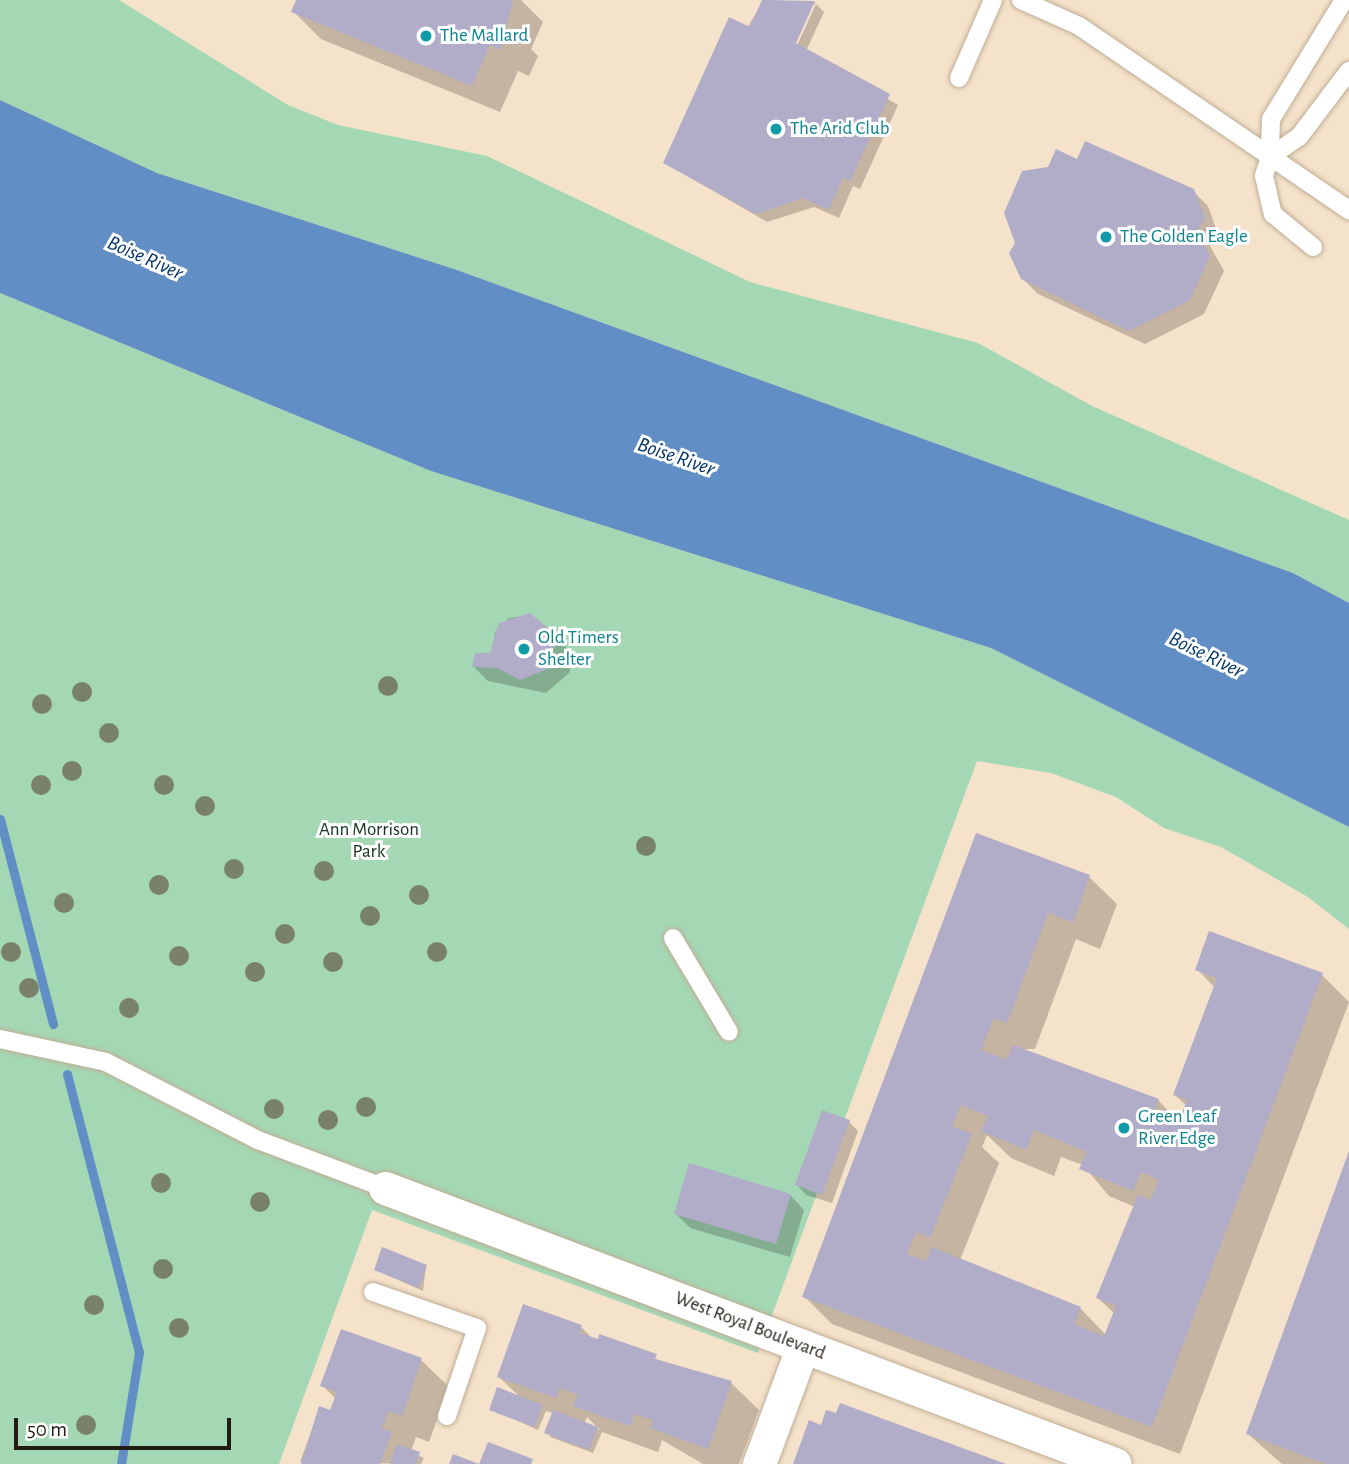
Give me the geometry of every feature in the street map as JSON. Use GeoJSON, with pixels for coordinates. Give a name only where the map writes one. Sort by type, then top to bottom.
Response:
{"type":"FeatureCollection","features":[{"type":"Feature","properties":{"kind":"street","name":"West Royal Boulevard"},"geometry":{"type":"LineString","coordinates":[[386,1188],[1115,1464]]}},
{"type":"Feature","properties":{"kind":"street"},"geometry":{"type":"LineString","coordinates":[[759,1464],[803,1346]]}},
{"type":"Feature","properties":{"kind":"lane"},"geometry":{"type":"LineString","coordinates":[[960,78],[993,0]]}},
{"type":"Feature","properties":{"kind":"lane"},"geometry":{"type":"LineString","coordinates":[[1021,0],[1079,26],[1349,209]]}},
{"type":"Feature","properties":{"kind":"lane"},"geometry":{"type":"LineString","coordinates":[[1313,247],[1273,215],[1264,176],[1270,157],[1271,119],[1344,0]]}},
{"type":"Feature","properties":{"kind":"lane"},"geometry":{"type":"LineString","coordinates":[[1270,157],[1299,136],[1349,71]]}},
{"type":"Feature","properties":{"kind":"lane"},"geometry":{"type":"LineString","coordinates":[[673,938],[729,1031]]}},
{"type":"Feature","properties":{"kind":"lane"},"geometry":{"type":"LineString","coordinates":[[0,1039],[106,1062],[258,1140],[386,1188]]}},
{"type":"Feature","properties":{"kind":"lane"},"geometry":{"type":"LineString","coordinates":[[373,1292],[477,1328],[447,1416]]}},
{"type":"Feature","properties":{"kind":"green space"},"geometry":{"type":"Polygon","coordinates":[[[0,0],[119,0],[288,105],[338,125],[487,156],[750,282],[978,343],[1092,406],[1349,520],[1349,603],[1293,573],[457,270],[157,173],[0,100],[0,0]]]}},
{"type":"Feature","properties":{"kind":"green space","name":"Ann Morrison Park"},"geometry":{"type":"Polygon","coordinates":[[[0,293],[431,471],[991,648],[1349,827],[1349,929],[1308,897],[1221,847],[1164,828],[1116,797],[1051,773],[977,761],[758,1353],[372,1210],[279,1464],[0,1464],[0,293]]]}},
{"type":"Feature","properties":{"kind":"water","name":"Boise River"},"geometry":{"type":"Polygon","coordinates":[[[0,100],[157,173],[457,270],[1293,573],[1349,603],[1349,827],[991,648],[431,471],[0,293],[0,100]]]}},
{"type":"Feature","properties":{"kind":"building","name":"The Mallard"},"geometry":{"type":"Polygon","coordinates":[[[296,0],[513,0],[501,50],[490,45],[472,86],[291,12],[296,0]]]}},
{"type":"Feature","properties":{"kind":"building","name":"The Arid Club"},"geometry":{"type":"Polygon","coordinates":[[[762,0],[815,1],[796,43],[890,94],[850,181],[843,178],[829,210],[803,198],[756,214],[663,163],[729,17],[750,27],[762,0]]]}},
{"type":"Feature","properties":{"kind":"building","name":"The Golden Eagle"},"geometry":{"type":"Polygon","coordinates":[[[1085,141],[1194,189],[1205,218],[1197,230],[1210,256],[1190,300],[1129,331],[1021,279],[1009,253],[1015,243],[1004,213],[1022,171],[1048,167],[1056,149],[1077,159],[1085,141]]]}},
{"type":"Feature","properties":{"kind":"building","name":"Old Timers Shelter"},"geometry":{"type":"Polygon","coordinates":[[[530,613],[556,635],[550,668],[520,680],[497,668],[472,667],[475,653],[490,653],[499,623],[530,613]]]}},
{"type":"Feature","properties":{"kind":"building","name":"Green Leaf River Edge"},"geometry":{"type":"Polygon","coordinates":[[[976,833],[1090,875],[1073,922],[1048,913],[1007,1023],[994,1018],[981,1050],[1007,1060],[1013,1045],[1159,1099],[1154,1111],[1179,1121],[1187,1100],[1173,1095],[1217,978],[1195,970],[1209,931],[1323,973],[1152,1427],[802,1297],[976,833]],[[961,1105],[952,1126],[972,1134],[930,1238],[916,1232],[907,1254],[926,1261],[932,1247],[1081,1307],[1074,1324],[1104,1336],[1116,1306],[1096,1298],[1138,1195],[1150,1200],[1159,1180],[1141,1172],[1133,1191],[1079,1169],[1087,1152],[1034,1130],[1026,1150],[981,1131],[988,1116],[961,1105]]]}},
{"type":"Feature","properties":{"kind":"building"},"geometry":{"type":"Polygon","coordinates":[[[822,1110],[850,1120],[822,1195],[795,1185],[822,1110]]]}},
{"type":"Feature","properties":{"kind":"building"},"geometry":{"type":"Polygon","coordinates":[[[1349,1151],[1349,1464],[1326,1464],[1246,1434],[1349,1151]]]}},
{"type":"Feature","properties":{"kind":"building"},"geometry":{"type":"Polygon","coordinates":[[[689,1163],[791,1194],[776,1244],[674,1214],[689,1163]]]}},
{"type":"Feature","properties":{"kind":"building"},"geometry":{"type":"Polygon","coordinates":[[[382,1247],[427,1265],[419,1288],[374,1270],[382,1247]]]}},
{"type":"Feature","properties":{"kind":"building"},"geometry":{"type":"Polygon","coordinates":[[[523,1304],[582,1325],[580,1333],[598,1339],[599,1334],[657,1354],[655,1359],[732,1381],[708,1449],[650,1428],[653,1420],[635,1414],[630,1426],[573,1406],[578,1394],[560,1388],[556,1398],[497,1377],[523,1304]]]}},
{"type":"Feature","properties":{"kind":"building"},"geometry":{"type":"Polygon","coordinates":[[[341,1329],[422,1358],[402,1416],[388,1411],[382,1428],[392,1432],[380,1464],[301,1464],[319,1406],[330,1410],[337,1392],[320,1386],[341,1329]]]}},
{"type":"Feature","properties":{"kind":"building"},"geometry":{"type":"Polygon","coordinates":[[[497,1387],[543,1405],[534,1427],[489,1410],[497,1387]]]}},
{"type":"Feature","properties":{"kind":"building"},"geometry":{"type":"Polygon","coordinates":[[[840,1403],[1006,1464],[793,1464],[809,1420],[821,1425],[826,1410],[836,1413],[840,1403]]]}},
{"type":"Feature","properties":{"kind":"building"},"geometry":{"type":"Polygon","coordinates":[[[553,1410],[598,1427],[589,1450],[544,1433],[553,1410]]]}},
{"type":"Feature","properties":{"kind":"building"},"geometry":{"type":"Polygon","coordinates":[[[488,1442],[533,1459],[531,1464],[479,1464],[488,1442]]]}},
{"type":"Feature","properties":{"kind":"building"},"geometry":{"type":"Polygon","coordinates":[[[397,1444],[420,1452],[416,1464],[390,1464],[397,1444]]]}},
{"type":"Feature","properties":{"kind":"building"},"geometry":{"type":"Polygon","coordinates":[[[453,1454],[479,1464],[449,1464],[453,1454]]]}},
{"type":"Feature","properties":{"kind":"waterway"},"geometry":{"type":"LineString","coordinates":[[0,819],[53,1024]]}},
{"type":"Feature","properties":{"kind":"waterway"},"geometry":{"type":"LineString","coordinates":[[67,1074],[139,1352],[121,1464]]}},
{"type":"Feature","properties":{"kind":"place","name":"The Mallard"},"geometry":{"type":"Point","coordinates":[426,36]}},
{"type":"Feature","properties":{"kind":"place","name":"The Arid Club"},"geometry":{"type":"Point","coordinates":[776,129]}},
{"type":"Feature","properties":{"kind":"place","name":"The Golden Eagle"},"geometry":{"type":"Point","coordinates":[1106,237]}},
{"type":"Feature","properties":{"kind":"place","name":"Old Timers Shelter"},"geometry":{"type":"Point","coordinates":[524,649]}},
{"type":"Feature","properties":{"kind":"place","name":"Green Leaf River Edge"},"geometry":{"type":"Point","coordinates":[1124,1128]}}]}
